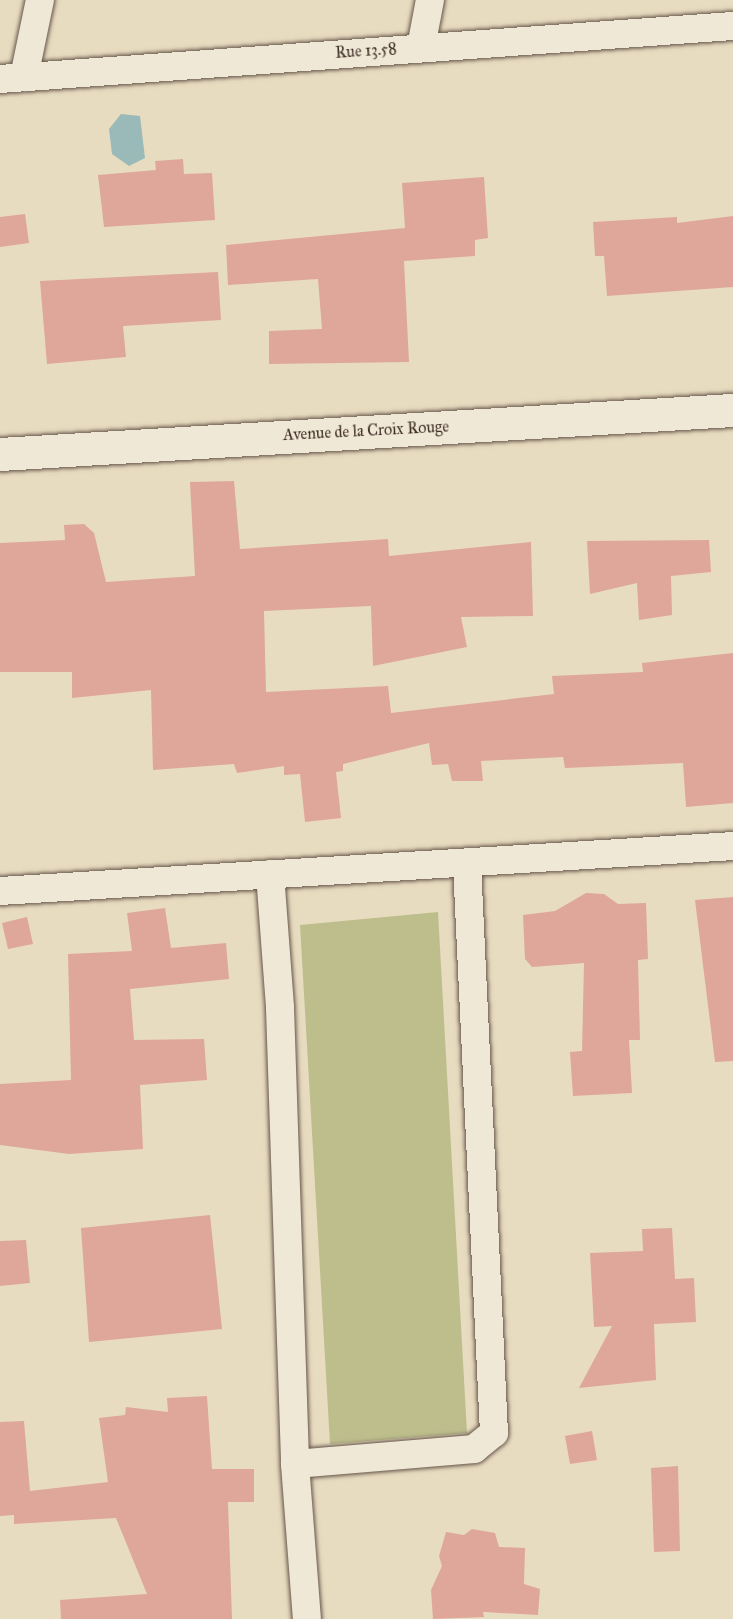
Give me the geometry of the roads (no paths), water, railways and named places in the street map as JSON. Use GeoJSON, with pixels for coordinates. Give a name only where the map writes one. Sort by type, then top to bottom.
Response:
{"type":"FeatureCollection","features":[{"type":"Feature","properties":{"kind":"street"},"geometry":{"type":"LineString","coordinates":[[12,78],[40,0]]}},
{"type":"Feature","properties":{"kind":"street"},"geometry":{"type":"LineString","coordinates":[[421,47],[430,0]]}},
{"type":"Feature","properties":{"kind":"street","name":"Rue 13.58"},"geometry":{"type":"LineString","coordinates":[[12,78],[733,26]]}},
{"type":"Feature","properties":{"kind":"street","name":"Avenue de la Croix Rouge"},"geometry":{"type":"LineString","coordinates":[[0,454],[733,410]]}},
{"type":"Feature","properties":{"kind":"street"},"geometry":{"type":"LineString","coordinates":[[0,891],[733,846]]}},
{"type":"Feature","properties":{"kind":"street"},"geometry":{"type":"LineString","coordinates":[[295,1464],[474,1449],[494,1433],[467,864]]}},
{"type":"Feature","properties":{"kind":"street"},"geometry":{"type":"LineString","coordinates":[[270,874],[280,1008],[295,1464],[307,1619]]}},
{"type":"Feature","properties":{"kind":"water"},"geometry":{"type":"Polygon","coordinates":[[[121,114],[140,116],[145,158],[129,166],[112,154],[109,129],[121,114]]]}}]}
